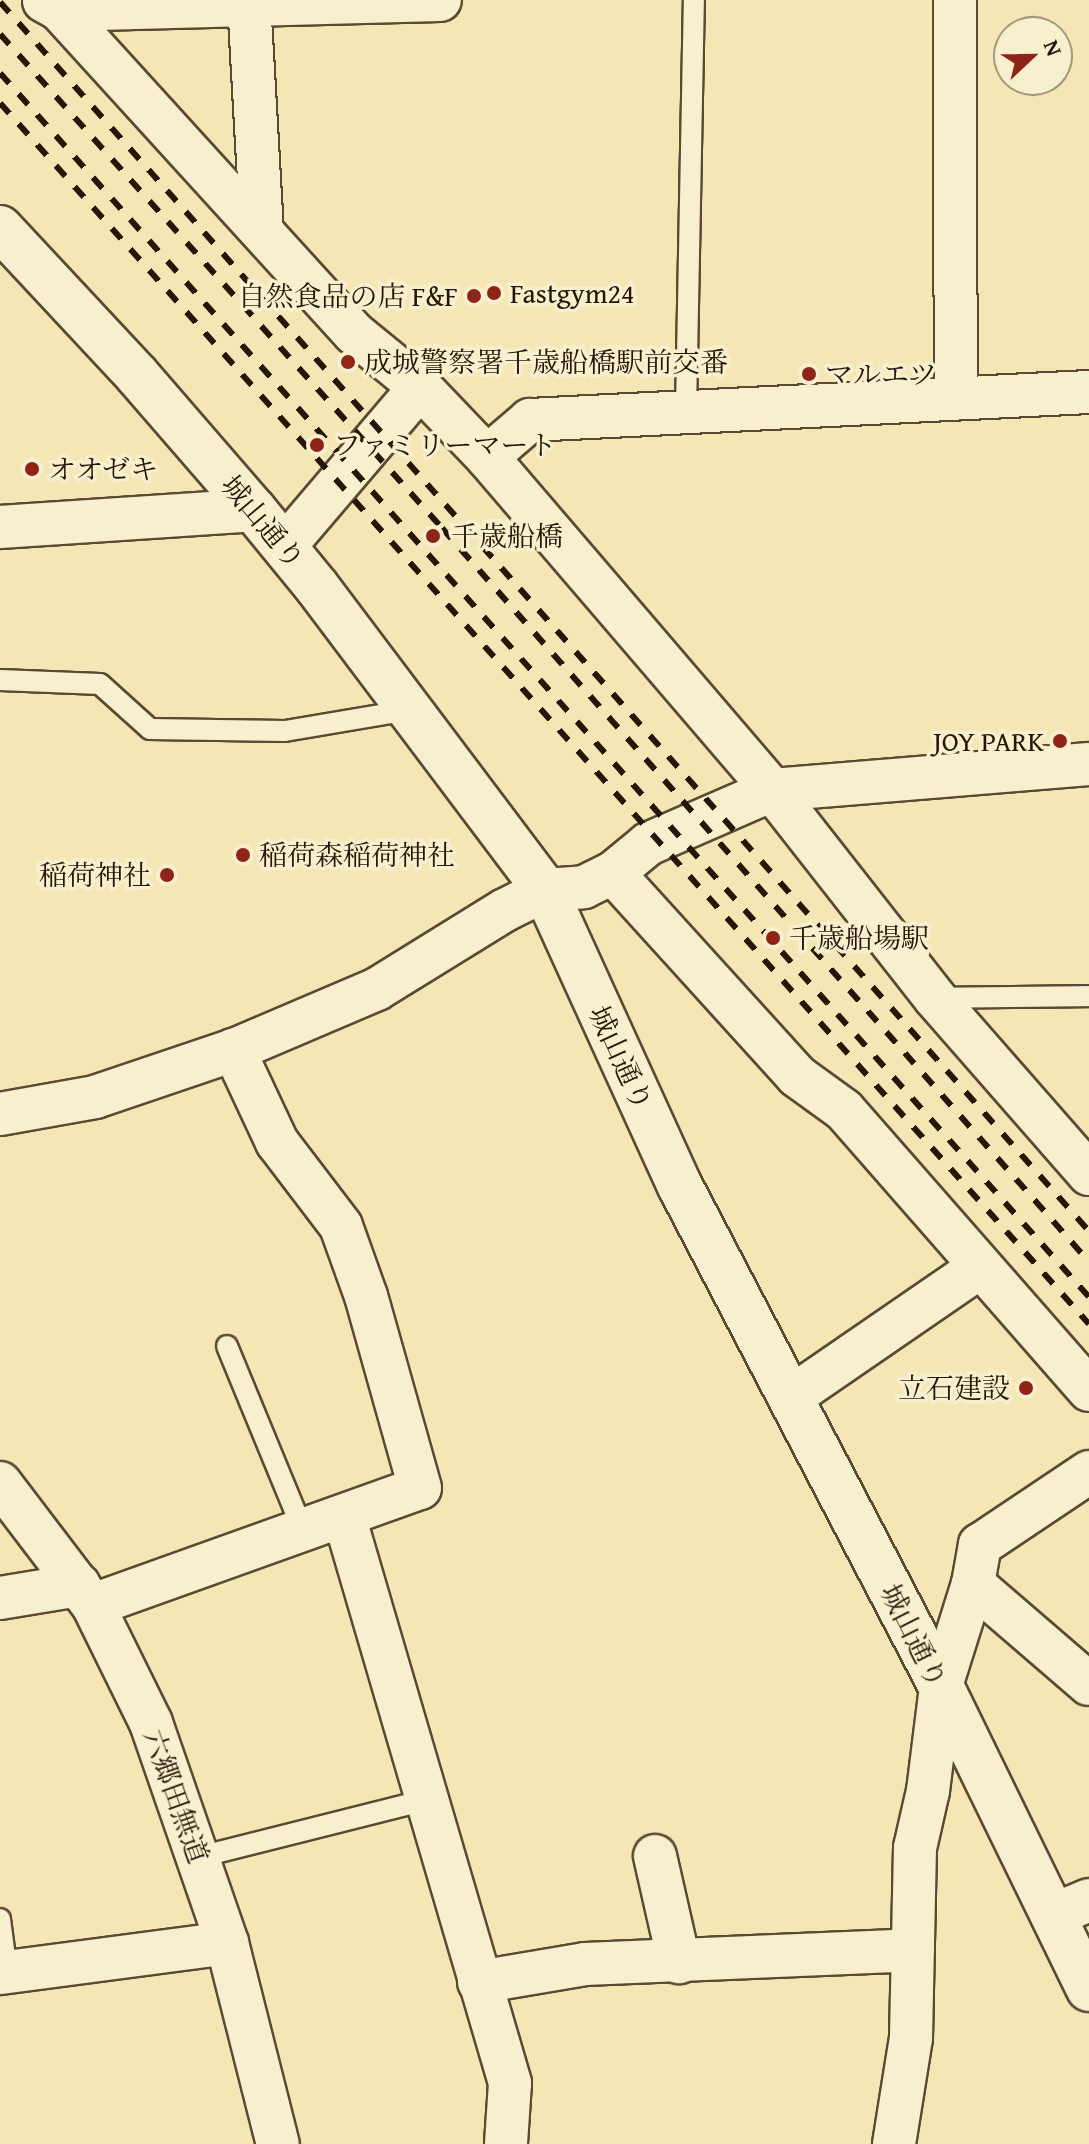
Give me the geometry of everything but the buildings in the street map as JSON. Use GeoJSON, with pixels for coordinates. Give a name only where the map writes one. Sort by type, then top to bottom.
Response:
{"type":"FeatureCollection","features":[{"type":"Feature","properties":{"kind":"street"},"geometry":{"type":"LineString","coordinates":[[51,5],[440,0]]}},
{"type":"Feature","properties":{"kind":"street"},"geometry":{"type":"LineString","coordinates":[[955,0],[956,396]]}},
{"type":"Feature","properties":{"kind":"street"},"geometry":{"type":"LineString","coordinates":[[249,2],[262,231]]}},
{"type":"Feature","properties":{"kind":"street"},"geometry":{"type":"LineString","coordinates":[[51,5],[354,333],[420,387],[487,457],[772,790],[935,998],[1089,1174]]}},
{"type":"Feature","properties":{"kind":"street","name":"城山通り"},"geometry":{"type":"LineString","coordinates":[[6,246],[137,375],[254,510],[545,890],[680,1186],[941,1686],[1072,1907],[1089,1989]]}},
{"type":"Feature","properties":{"kind":"street"},"geometry":{"type":"LineString","coordinates":[[284,547],[420,387]]}},
{"type":"Feature","properties":{"kind":"street"},"geometry":{"type":"LineString","coordinates":[[487,457],[530,420],[686,410],[943,400],[956,396],[1089,392]]}},
{"type":"Feature","properties":{"kind":"street"},"geometry":{"type":"LineString","coordinates":[[0,527],[254,510]]}},
{"type":"Feature","properties":{"kind":"street"},"geometry":{"type":"LineString","coordinates":[[0,1114],[95,1097],[234,1050],[377,989],[505,910],[545,890],[584,887],[613,873],[648,844],[772,790],[1089,764]]}},
{"type":"Feature","properties":{"kind":"street"},"geometry":{"type":"LineString","coordinates":[[613,873],[797,1076],[844,1110],[1089,1390]]}},
{"type":"Feature","properties":{"kind":"street"},"geometry":{"type":"LineString","coordinates":[[0,1598],[86,1595],[303,1530],[420,1488],[366,1296],[341,1226],[277,1142],[234,1050]]}},
{"type":"Feature","properties":{"kind":"street"},"geometry":{"type":"LineString","coordinates":[[791,1397],[980,1267]]}},
{"type":"Feature","properties":{"kind":"street"},"geometry":{"type":"LineString","coordinates":[[894,2144],[911,2038],[915,1848],[928,1791],[941,1686],[973,1584],[980,1545],[1089,1472]]}},
{"type":"Feature","properties":{"kind":"street","name":"六郷田無道"},"geometry":{"type":"LineString","coordinates":[[0,1483],[86,1595],[151,1723],[227,1943],[278,2144]]}},
{"type":"Feature","properties":{"kind":"street"},"geometry":{"type":"LineString","coordinates":[[344,1516],[510,2083],[506,2144]]}},
{"type":"Feature","properties":{"kind":"street"},"geometry":{"type":"LineString","coordinates":[[973,1584],[1089,1684]]}},
{"type":"Feature","properties":{"kind":"street"},"geometry":{"type":"LineString","coordinates":[[655,1856],[679,1962]]}},
{"type":"Feature","properties":{"kind":"street"},"geometry":{"type":"LineString","coordinates":[[4,1972],[227,1943]]}},
{"type":"Feature","properties":{"kind":"street"},"geometry":{"type":"LineString","coordinates":[[479,1982],[585,1964],[913,1950]]}},
{"type":"Feature","properties":{"kind":"lane"},"geometry":{"type":"LineString","coordinates":[[686,410],[694,0]]}},
{"type":"Feature","properties":{"kind":"lane"},"geometry":{"type":"LineString","coordinates":[[0,680],[100,684],[150,729],[285,731],[409,710]]}},
{"type":"Feature","properties":{"kind":"lane"},"geometry":{"type":"LineString","coordinates":[[935,998],[1089,996]]}},
{"type":"Feature","properties":{"kind":"lane"},"geometry":{"type":"LineString","coordinates":[[227,1346],[303,1530]]}},
{"type":"Feature","properties":{"kind":"lane"},"geometry":{"type":"LineString","coordinates":[[199,1857],[426,1800]]}},
{"type":"Feature","properties":{"kind":"lane"},"geometry":{"type":"LineString","coordinates":[[0,1919],[4,1972]]}},
{"type":"Feature","properties":{"kind":"railway"},"geometry":{"type":"LineString","coordinates":[[0,2],[1089,1231]]}},
{"type":"Feature","properties":{"kind":"railway"},"geometry":{"type":"LineString","coordinates":[[0,34],[442,528],[1089,1262]]}},
{"type":"Feature","properties":{"kind":"railway"},"geometry":{"type":"LineString","coordinates":[[0,73],[1089,1297]]}},
{"type":"Feature","properties":{"kind":"railway"},"geometry":{"type":"LineString","coordinates":[[0,103],[1089,1324]]}},
{"type":"Feature","properties":{"kind":"place","name":"Fastgym24"},"geometry":{"type":"Point","coordinates":[494,293]}},
{"type":"Feature","properties":{"kind":"place","name":"自然食品の店 F&F"},"geometry":{"type":"Point","coordinates":[474,296]}},
{"type":"Feature","properties":{"kind":"place","name":"成城警察署千歳船橋駅前交番"},"geometry":{"type":"Point","coordinates":[348,362]}},
{"type":"Feature","properties":{"kind":"place","name":"マルエツ"},"geometry":{"type":"Point","coordinates":[809,374]}},
{"type":"Feature","properties":{"kind":"place","name":"ファミリーマート"},"geometry":{"type":"Point","coordinates":[317,445]}},
{"type":"Feature","properties":{"kind":"place","name":"オオゼキ"},"geometry":{"type":"Point","coordinates":[32,469]}},
{"type":"Feature","properties":{"kind":"place","name":"千歳船橋"},"geometry":{"type":"Point","coordinates":[433,536]}},
{"type":"Feature","properties":{"kind":"place","name":"JOY PARK"},"geometry":{"type":"Point","coordinates":[1060,741]}},
{"type":"Feature","properties":{"kind":"place","name":"稲荷森稲荷神社"},"geometry":{"type":"Point","coordinates":[243,855]}},
{"type":"Feature","properties":{"kind":"place","name":"稲荷神社"},"geometry":{"type":"Point","coordinates":[167,875]}},
{"type":"Feature","properties":{"kind":"place","name":"千歳船場駅"},"geometry":{"type":"Point","coordinates":[773,938]}},
{"type":"Feature","properties":{"kind":"place","name":"立石建設"},"geometry":{"type":"Point","coordinates":[1026,1388]}}]}
